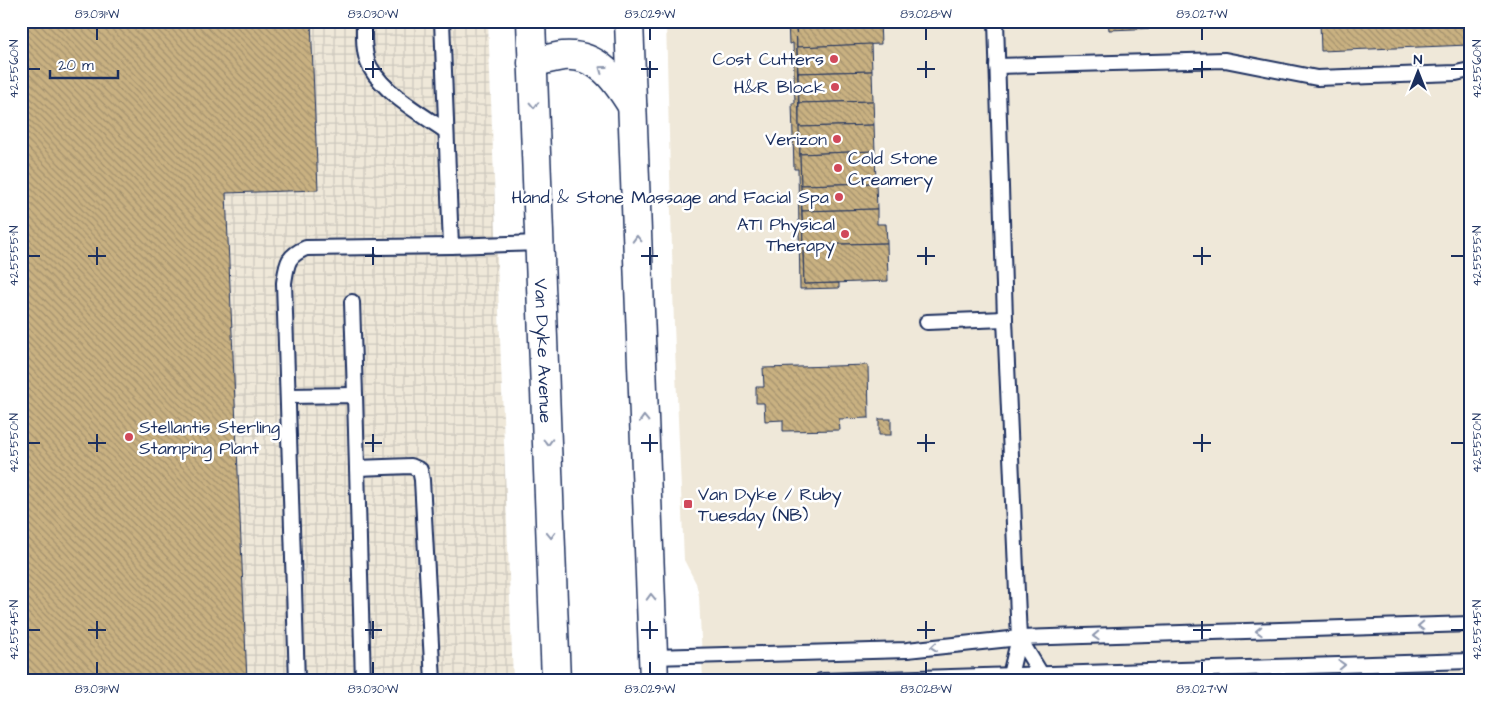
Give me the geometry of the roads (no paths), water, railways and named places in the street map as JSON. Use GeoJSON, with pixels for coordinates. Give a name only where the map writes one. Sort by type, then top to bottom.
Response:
{"type":"FeatureCollection","features":[{"type":"Feature","properties":{"kind":"main road","name":"Van Dyke Avenue"},"geometry":{"type":"LineString","coordinates":[[531,21],[556,681]]}},
{"type":"Feature","properties":{"kind":"main road"},"geometry":{"type":"LineString","coordinates":[[629,21],[654,669]]}},
{"type":"Feature","properties":{"kind":"main road"},"geometry":{"type":"LineString","coordinates":[[532,63],[564,56],[584,58],[600,66],[616,81],[632,106]]}},
{"type":"Feature","properties":{"kind":"lane"},"geometry":{"type":"LineString","coordinates":[[364,21],[365,49],[370,66],[384,85],[407,105],[446,131]]}},
{"type":"Feature","properties":{"kind":"lane"},"geometry":{"type":"LineString","coordinates":[[442,21],[451,246]]}},
{"type":"Feature","properties":{"kind":"lane"},"geometry":{"type":"LineString","coordinates":[[996,21],[1005,318],[1019,638],[1010,678]]}},
{"type":"Feature","properties":{"kind":"lane"},"geometry":{"type":"LineString","coordinates":[[997,66],[1225,60],[1317,78],[1456,73],[1470,70]]}},
{"type":"Feature","properties":{"kind":"lane"},"geometry":{"type":"LineString","coordinates":[[298,681],[284,283],[289,262],[294,253],[306,248],[540,244]]}},
{"type":"Feature","properties":{"kind":"lane"},"geometry":{"type":"LineString","coordinates":[[352,302],[363,681]]}},
{"type":"Feature","properties":{"kind":"lane"},"geometry":{"type":"LineString","coordinates":[[927,322],[1005,318]]}},
{"type":"Feature","properties":{"kind":"lane"},"geometry":{"type":"LineString","coordinates":[[288,396],[355,395]]}},
{"type":"Feature","properties":{"kind":"lane"},"geometry":{"type":"LineString","coordinates":[[357,468],[411,466],[420,470],[433,681]]}},
{"type":"Feature","properties":{"kind":"lane"},"geometry":{"type":"LineString","coordinates":[[654,669],[907,650],[1019,638],[1470,624]]}},
{"type":"Feature","properties":{"kind":"lane"},"geometry":{"type":"LineString","coordinates":[[1019,638],[1042,678]]}},
{"type":"Feature","properties":{"kind":"lane"},"geometry":{"type":"LineString","coordinates":[[821,681],[1042,678],[1470,661]]}},
{"type":"Feature","properties":{"kind":"place","name":"Cost Cutters"},"geometry":{"type":"Point","coordinates":[834,59]}},
{"type":"Feature","properties":{"kind":"place","name":"H&R Block"},"geometry":{"type":"Point","coordinates":[835,87]}},
{"type":"Feature","properties":{"kind":"place","name":"Verizon"},"geometry":{"type":"Point","coordinates":[837,139]}},
{"type":"Feature","properties":{"kind":"place","name":"Cold Stone Creamery"},"geometry":{"type":"Point","coordinates":[838,168]}},
{"type":"Feature","properties":{"kind":"place","name":"Hand & Stone Massage and Facial Spa"},"geometry":{"type":"Point","coordinates":[839,197]}},
{"type":"Feature","properties":{"kind":"place","name":"ATI Physical Therapy"},"geometry":{"type":"Point","coordinates":[845,234]}},
{"type":"Feature","properties":{"kind":"place","name":"Stellantis Sterling Stamping Plant"},"geometry":{"type":"Point","coordinates":[129,437]}},
{"type":"Feature","properties":{"kind":"place","name":"Van Dyke / Ruby Tuesday (NB)"},"geometry":{"type":"Point","coordinates":[688,504]}}]}
